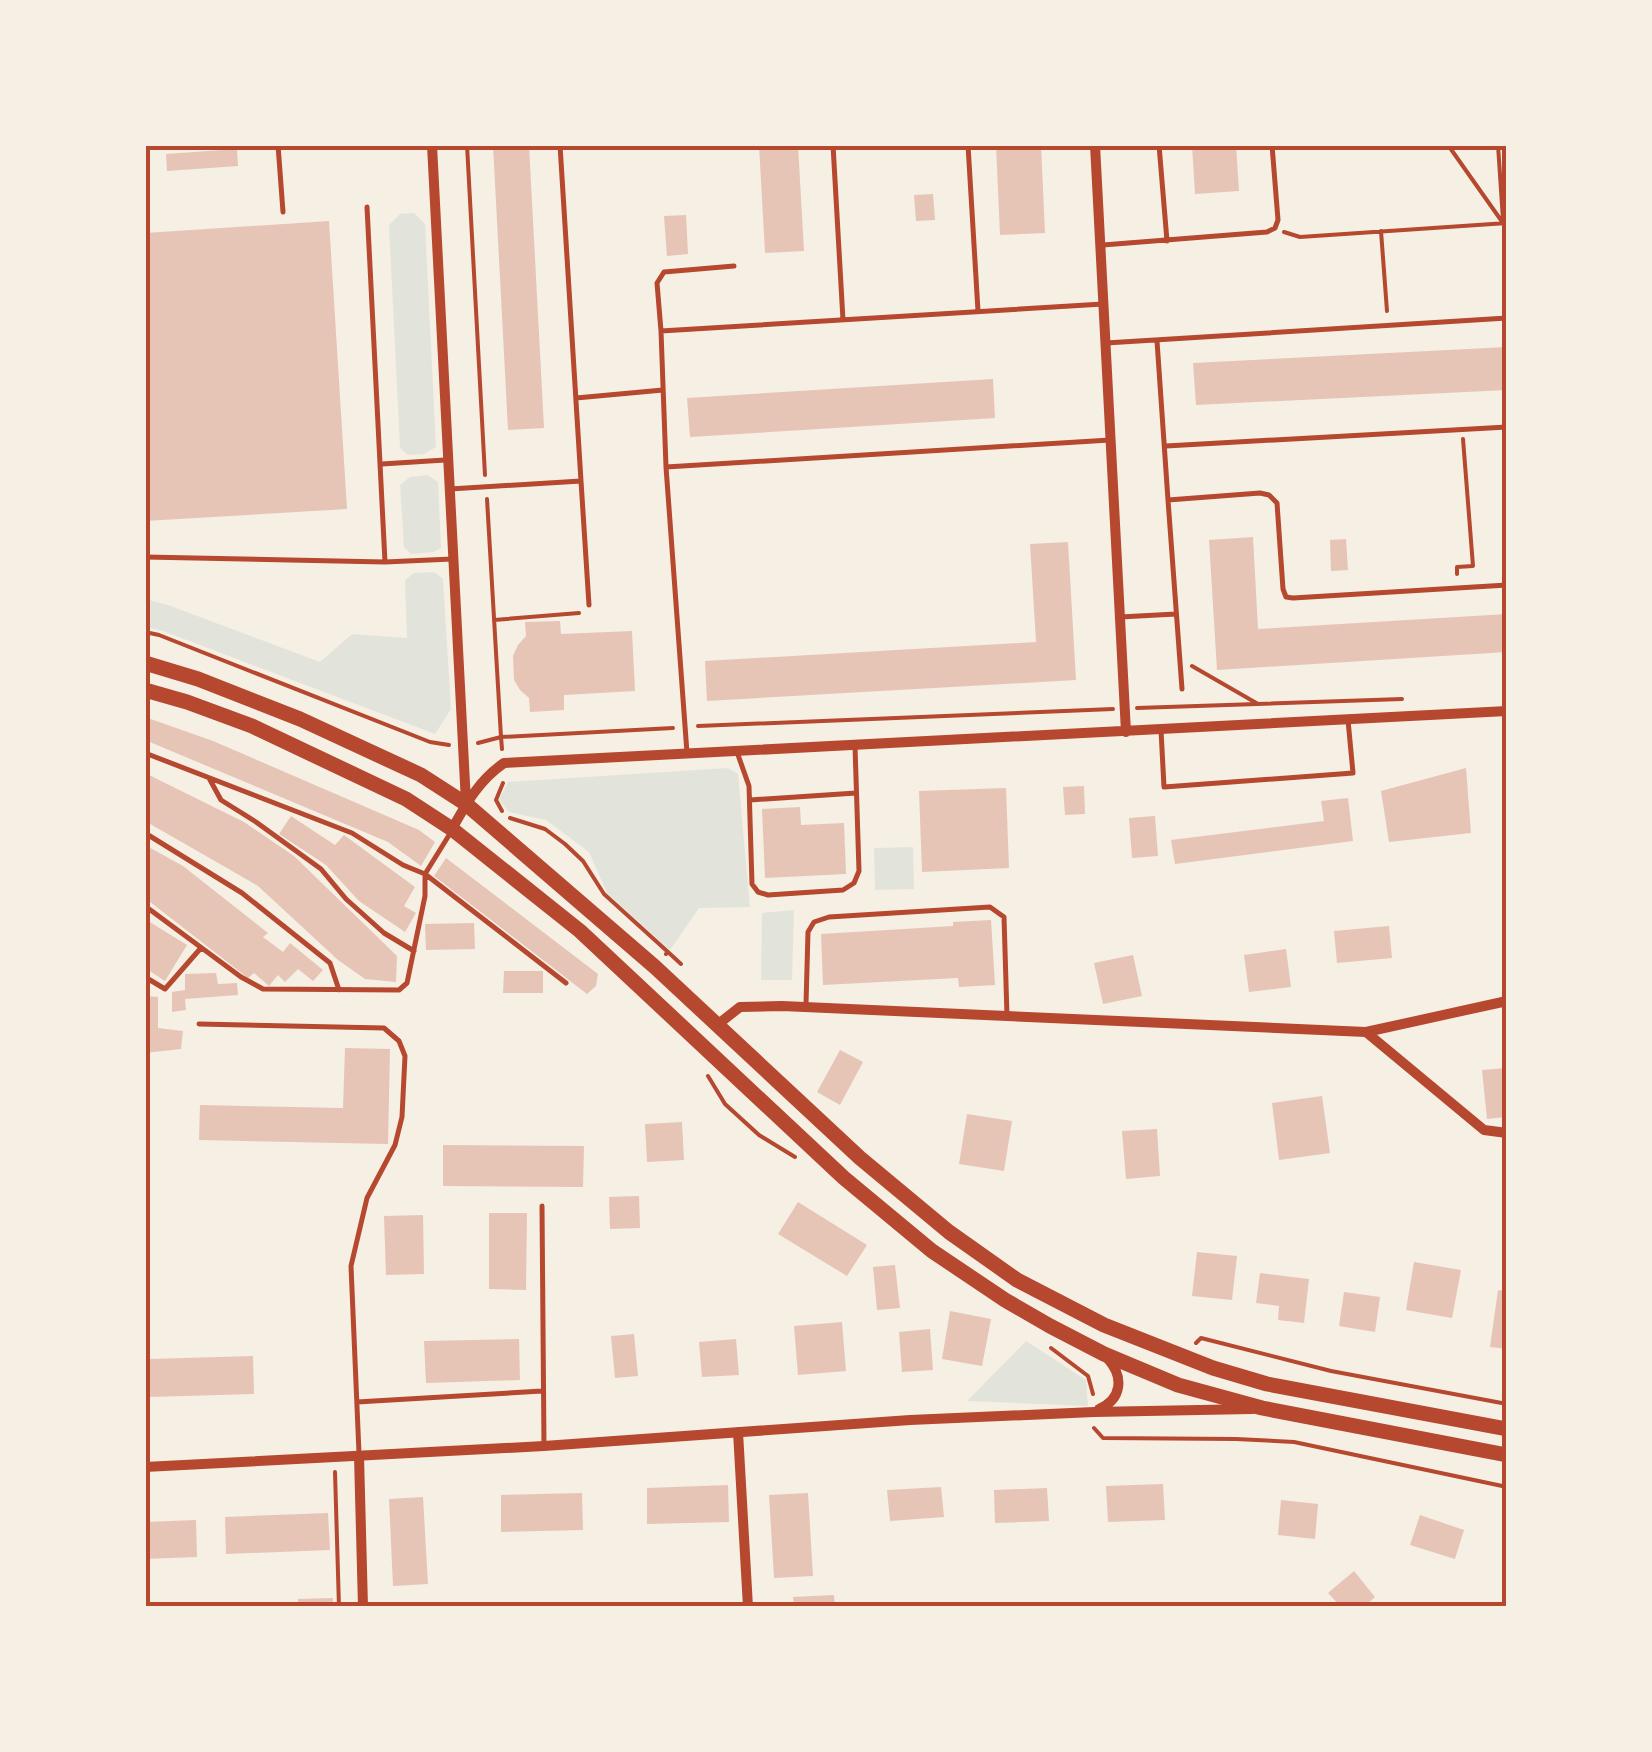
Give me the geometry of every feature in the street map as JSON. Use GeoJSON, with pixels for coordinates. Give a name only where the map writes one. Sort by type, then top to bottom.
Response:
{"type":"FeatureCollection","features":[{"type":"Feature","properties":{"kind":"main road"},"geometry":{"type":"LineString","coordinates":[[145,662],[198,678],[300,719],[421,775],[466,804],[581,901],[860,1158],[949,1232],[1017,1280],[1104,1324],[1182,1356],[1267,1384],[1507,1428]]}},
{"type":"Feature","properties":{"kind":"main road"},"geometry":{"type":"LineString","coordinates":[[145,690],[252,726],[406,799],[452,829],[580,931],[844,1178],[932,1250],[1005,1300],[1104,1354],[1178,1385],[1262,1408],[1507,1454]]}},
{"type":"Feature","properties":{"kind":"street"},"geometry":{"type":"LineString","coordinates":[[432,145],[466,804]]}},
{"type":"Feature","properties":{"kind":"street"},"geometry":{"type":"LineString","coordinates":[[1095,145],[1126,732]]}},
{"type":"Feature","properties":{"kind":"street"},"geometry":{"type":"LineString","coordinates":[[452,829],[487,774],[504,764],[1507,712]]}},
{"type":"Feature","properties":{"kind":"street"},"geometry":{"type":"LineString","coordinates":[[718,1025],[740,1007],[1366,1032],[1507,1001]]}},
{"type":"Feature","properties":{"kind":"street"},"geometry":{"type":"LineString","coordinates":[[1366,1032],[1484,1130],[1507,1133]]}},
{"type":"Feature","properties":{"kind":"street"},"geometry":{"type":"LineString","coordinates":[[1094,1412],[1111,1404],[1118,1394],[1120,1380],[1104,1354]]}},
{"type":"Feature","properties":{"kind":"street"},"geometry":{"type":"LineString","coordinates":[[145,1466],[544,1446],[910,1420],[1262,1408]]}},
{"type":"Feature","properties":{"kind":"street"},"geometry":{"type":"LineString","coordinates":[[738,1432],[748,1607]]}},
{"type":"Feature","properties":{"kind":"street"},"geometry":{"type":"LineString","coordinates":[[359,1456],[363,1607]]}},
{"type":"Feature","properties":{"kind":"lane"},"geometry":{"type":"LineString","coordinates":[[278,145],[282,212]]}},
{"type":"Feature","properties":{"kind":"lane"},"geometry":{"type":"LineString","coordinates":[[560,145],[589,605]]}},
{"type":"Feature","properties":{"kind":"lane"},"geometry":{"type":"LineString","coordinates":[[833,145],[843,320]]}},
{"type":"Feature","properties":{"kind":"lane"},"geometry":{"type":"LineString","coordinates":[[968,145],[978,312]]}},
{"type":"Feature","properties":{"kind":"lane"},"geometry":{"type":"LineString","coordinates":[[1159,145],[1167,241]]}},
{"type":"Feature","properties":{"kind":"lane"},"geometry":{"type":"LineString","coordinates":[[1100,246],[1267,232],[1275,228],[1278,220],[1272,145]]}},
{"type":"Feature","properties":{"kind":"lane"},"geometry":{"type":"LineString","coordinates":[[145,190],[147,220]]}},
{"type":"Feature","properties":{"kind":"lane"},"geometry":{"type":"LineString","coordinates":[[367,207],[385,562]]}},
{"type":"Feature","properties":{"kind":"lane"},"geometry":{"type":"LineString","coordinates":[[687,754],[657,283],[664,272],[734,266]]}},
{"type":"Feature","properties":{"kind":"lane"},"geometry":{"type":"LineString","coordinates":[[660,330],[1103,304]]}},
{"type":"Feature","properties":{"kind":"lane"},"geometry":{"type":"LineString","coordinates":[[1105,343],[1507,318]]}},
{"type":"Feature","properties":{"kind":"lane"},"geometry":{"type":"LineString","coordinates":[[1157,341],[1182,690]]}},
{"type":"Feature","properties":{"kind":"lane"},"geometry":{"type":"LineString","coordinates":[[576,398],[663,390]]}},
{"type":"Feature","properties":{"kind":"lane"},"geometry":{"type":"LineString","coordinates":[[1164,446],[1507,426]]}},
{"type":"Feature","properties":{"kind":"lane"},"geometry":{"type":"LineString","coordinates":[[666,467],[1110,440]]}},
{"type":"Feature","properties":{"kind":"lane"},"geometry":{"type":"LineString","coordinates":[[381,464],[448,460]]}},
{"type":"Feature","properties":{"kind":"lane"},"geometry":{"type":"LineString","coordinates":[[450,488],[581,481]]}},
{"type":"Feature","properties":{"kind":"lane"},"geometry":{"type":"LineString","coordinates":[[1168,500],[1270,495],[1277,503],[1286,597],[1507,585]]}},
{"type":"Feature","properties":{"kind":"lane"},"geometry":{"type":"LineString","coordinates":[[145,557],[385,562],[454,559]]}},
{"type":"Feature","properties":{"kind":"lane"},"geometry":{"type":"LineString","coordinates":[[1120,617],[1176,614]]}},
{"type":"Feature","properties":{"kind":"lane"},"geometry":{"type":"LineString","coordinates":[[1160,730],[1164,787],[1353,774],[1348,720]]}},
{"type":"Feature","properties":{"kind":"lane"},"geometry":{"type":"LineString","coordinates":[[737,752],[748,786],[752,884],[758,892],[768,895],[843,890],[854,883],[859,870],[855,746]]}},
{"type":"Feature","properties":{"kind":"lane"},"geometry":{"type":"LineString","coordinates":[[145,753],[352,832],[403,865],[425,874],[566,983]]}},
{"type":"Feature","properties":{"kind":"lane"},"geometry":{"type":"LineString","coordinates":[[208,777],[221,800],[321,869],[346,899],[384,933],[414,952]]}},
{"type":"Feature","properties":{"kind":"lane"},"geometry":{"type":"LineString","coordinates":[[749,800],[856,794]]}},
{"type":"Feature","properties":{"kind":"lane"},"geometry":{"type":"LineString","coordinates":[[145,906],[240,977],[263,989],[399,990],[407,983],[414,952],[426,896],[425,874],[452,829]]}},
{"type":"Feature","properties":{"kind":"lane"},"geometry":{"type":"LineString","coordinates":[[145,833],[242,893],[330,963],[340,990]]}},
{"type":"Feature","properties":{"kind":"lane"},"geometry":{"type":"LineString","coordinates":[[806,1008],[808,932],[814,922],[825,917],[990,907],[1004,918],[1007,1016]]}},
{"type":"Feature","properties":{"kind":"lane"},"geometry":{"type":"LineString","coordinates":[[145,977],[165,989],[201,948]]}},
{"type":"Feature","properties":{"kind":"lane"},"geometry":{"type":"LineString","coordinates":[[199,1024],[384,1028],[399,1041],[405,1056],[402,1118],[395,1144],[367,1198],[350,1266],[359,1456]]}},
{"type":"Feature","properties":{"kind":"lane"},"geometry":{"type":"LineString","coordinates":[[542,1206],[544,1446]]}},
{"type":"Feature","properties":{"kind":"lane"},"geometry":{"type":"LineString","coordinates":[[357,1402],[542,1391]]}},
{"type":"Feature","properties":{"kind":"path"},"geometry":{"type":"LineString","coordinates":[[467,145],[504,764],[504,779],[496,800],[510,818],[544,829],[565,844],[583,861],[604,894],[668,952]]}},
{"type":"Feature","properties":{"kind":"path"},"geometry":{"type":"LineString","coordinates":[[1448,145],[1505,223]]}},
{"type":"Feature","properties":{"kind":"path"},"geometry":{"type":"LineString","coordinates":[[1498,145],[1505,223]]}},
{"type":"Feature","properties":{"kind":"path"},"geometry":{"type":"LineString","coordinates":[[1275,228],[1300,237],[1505,223]]}},
{"type":"Feature","properties":{"kind":"path"},"geometry":{"type":"LineString","coordinates":[[1382,231],[1388,326]]}},
{"type":"Feature","properties":{"kind":"path"},"geometry":{"type":"LineString","coordinates":[[1458,588],[1457,567],[1473,566],[1463,429]]}},
{"type":"Feature","properties":{"kind":"path"},"geometry":{"type":"LineString","coordinates":[[494,620],[577,615],[589,605]]}},
{"type":"Feature","properties":{"kind":"path"},"geometry":{"type":"LineString","coordinates":[[145,632],[159,634],[430,742],[462,747],[501,737],[686,727],[1405,699]]}},
{"type":"Feature","properties":{"kind":"path"},"geometry":{"type":"LineString","coordinates":[[1180,659],[1258,704]]}},
{"type":"Feature","properties":{"kind":"path"},"geometry":{"type":"LineString","coordinates":[[1182,1356],[1201,1338],[1331,1371],[1507,1404]]}},
{"type":"Feature","properties":{"kind":"path"},"geometry":{"type":"LineString","coordinates":[[334,1458],[340,1607]]}},
{"type":"Feature","properties":{"kind":"shaded area"},"geometry":{"type":"Polygon","coordinates":[[[414,213],[425,224],[436,447],[424,454],[408,455],[400,448],[389,225],[400,214],[414,213]]]}},
{"type":"Feature","properties":{"kind":"shaded area"},"geometry":{"type":"Polygon","coordinates":[[[427,475],[438,482],[441,548],[411,554],[404,547],[400,485],[410,477],[427,475]]]}},
{"type":"Feature","properties":{"kind":"shaded area"},"geometry":{"type":"Polygon","coordinates":[[[434,572],[443,579],[451,709],[435,734],[145,627],[145,599],[320,662],[352,634],[407,638],[405,580],[414,573],[434,572]]]}},
{"type":"Feature","properties":{"kind":"shaded area"},"geometry":{"type":"Polygon","coordinates":[[[728,768],[738,774],[750,907],[699,908],[670,950],[607,893],[589,852],[546,820],[509,812],[499,800],[508,782],[728,768]]]}},
{"type":"Feature","properties":{"kind":"shaded area"},"geometry":{"type":"Polygon","coordinates":[[[913,847],[914,889],[875,890],[874,848],[913,847]]]}},
{"type":"Feature","properties":{"kind":"shaded area"},"geometry":{"type":"Polygon","coordinates":[[[794,910],[792,980],[761,980],[762,913],[794,910]]]}},
{"type":"Feature","properties":{"kind":"shaded area"},"geometry":{"type":"Polygon","coordinates":[[[1026,1341],[1086,1380],[1088,1406],[967,1401],[1026,1341]]]}},
{"type":"Feature","properties":{"kind":"building"},"geometry":{"type":"Polygon","coordinates":[[[493,145],[529,145],[544,428],[508,430],[493,145]]]}},
{"type":"Feature","properties":{"kind":"building"},"geometry":{"type":"Polygon","coordinates":[[[759,145],[798,145],[804,251],[765,253],[759,145]]]}},
{"type":"Feature","properties":{"kind":"building"},"geometry":{"type":"Polygon","coordinates":[[[996,145],[1041,145],[1045,233],[1000,235],[996,145]]]}},
{"type":"Feature","properties":{"kind":"building"},"geometry":{"type":"Polygon","coordinates":[[[1192,145],[1236,145],[1239,191],[1195,194],[1192,145]]]}},
{"type":"Feature","properties":{"kind":"building"},"geometry":{"type":"Polygon","coordinates":[[[237,149],[238,166],[167,171],[166,154],[237,149]]]}},
{"type":"Feature","properties":{"kind":"building"},"geometry":{"type":"Polygon","coordinates":[[[933,194],[935,220],[916,221],[914,195],[933,194]]]}},
{"type":"Feature","properties":{"kind":"building"},"geometry":{"type":"Polygon","coordinates":[[[686,215],[688,254],[667,256],[664,216],[686,215]]]}},
{"type":"Feature","properties":{"kind":"building"},"geometry":{"type":"Polygon","coordinates":[[[329,221],[347,509],[145,521],[145,233],[329,221]]]}},
{"type":"Feature","properties":{"kind":"building"},"geometry":{"type":"Polygon","coordinates":[[[1507,347],[1507,390],[1196,405],[1193,363],[1507,347]]]}},
{"type":"Feature","properties":{"kind":"building"},"geometry":{"type":"Polygon","coordinates":[[[993,379],[995,418],[690,437],[687,398],[993,379]]]}},
{"type":"Feature","properties":{"kind":"building"},"geometry":{"type":"Polygon","coordinates":[[[1253,537],[1258,629],[1507,614],[1507,652],[1217,670],[1209,540],[1253,537]]]}},
{"type":"Feature","properties":{"kind":"building"},"geometry":{"type":"Polygon","coordinates":[[[1346,539],[1348,570],[1331,571],[1330,540],[1346,539]]]}},
{"type":"Feature","properties":{"kind":"building"},"geometry":{"type":"Polygon","coordinates":[[[1068,542],[1076,680],[707,701],[705,661],[1036,642],[1030,544],[1068,542]]]}},
{"type":"Feature","properties":{"kind":"building"},"geometry":{"type":"Polygon","coordinates":[[[560,621],[561,634],[632,631],[635,691],[564,695],[564,710],[530,712],[529,698],[514,680],[513,656],[526,636],[525,622],[560,621]]]}},
{"type":"Feature","properties":{"kind":"building"},"geometry":{"type":"Polygon","coordinates":[[[145,717],[213,741],[419,830],[435,842],[421,866],[388,842],[145,740],[145,717]]]}},
{"type":"Feature","properties":{"kind":"building"},"geometry":{"type":"Polygon","coordinates":[[[1466,768],[1471,833],[1389,842],[1381,791],[1466,768]]]}},
{"type":"Feature","properties":{"kind":"building"},"geometry":{"type":"Polygon","coordinates":[[[145,773],[244,822],[294,856],[397,956],[396,982],[365,979],[338,960],[258,886],[145,821],[145,773]]]}},
{"type":"Feature","properties":{"kind":"building"},"geometry":{"type":"Polygon","coordinates":[[[1084,786],[1085,814],[1065,815],[1063,787],[1084,786]]]}},
{"type":"Feature","properties":{"kind":"building"},"geometry":{"type":"Polygon","coordinates":[[[1006,788],[1009,868],[922,872],[919,791],[1006,788]]]}},
{"type":"Feature","properties":{"kind":"building"},"geometry":{"type":"Polygon","coordinates":[[[1348,798],[1353,841],[1175,864],[1171,840],[1324,821],[1321,801],[1348,798]]]}},
{"type":"Feature","properties":{"kind":"building"},"geometry":{"type":"Polygon","coordinates":[[[800,807],[801,825],[844,823],[846,874],[765,878],[762,809],[800,807]]]}},
{"type":"Feature","properties":{"kind":"building"},"geometry":{"type":"Polygon","coordinates":[[[291,816],[335,845],[344,835],[415,887],[404,906],[416,913],[405,932],[359,901],[326,865],[279,834],[291,816]]]}},
{"type":"Feature","properties":{"kind":"building"},"geometry":{"type":"Polygon","coordinates":[[[1155,816],[1158,856],[1132,858],[1129,818],[1155,816]]]}},
{"type":"Feature","properties":{"kind":"building"},"geometry":{"type":"Polygon","coordinates":[[[145,845],[183,866],[268,933],[263,937],[283,952],[290,943],[323,970],[313,981],[298,969],[285,982],[278,975],[269,986],[254,973],[248,978],[145,898],[145,845]]]}},
{"type":"Feature","properties":{"kind":"building"},"geometry":{"type":"Polygon","coordinates":[[[446,858],[598,974],[596,986],[587,994],[434,876],[446,858]]]}},
{"type":"Feature","properties":{"kind":"building"},"geometry":{"type":"Polygon","coordinates":[[[145,919],[187,945],[165,981],[145,968],[145,919]]]}},
{"type":"Feature","properties":{"kind":"building"},"geometry":{"type":"Polygon","coordinates":[[[991,920],[995,985],[959,987],[958,978],[823,985],[821,934],[991,920]]]}},
{"type":"Feature","properties":{"kind":"building"},"geometry":{"type":"Polygon","coordinates":[[[474,923],[475,949],[426,950],[425,924],[474,923]]]}},
{"type":"Feature","properties":{"kind":"building"},"geometry":{"type":"Polygon","coordinates":[[[1389,926],[1392,958],[1337,963],[1334,931],[1389,926]]]}},
{"type":"Feature","properties":{"kind":"building"},"geometry":{"type":"Polygon","coordinates":[[[1286,949],[1291,987],[1249,992],[1244,955],[1286,949]]]}},
{"type":"Feature","properties":{"kind":"building"},"geometry":{"type":"Polygon","coordinates":[[[1133,955],[1142,996],[1103,1004],[1094,963],[1133,955]]]}},
{"type":"Feature","properties":{"kind":"building"},"geometry":{"type":"Polygon","coordinates":[[[504,971],[543,971],[543,993],[503,993],[504,971]]]}},
{"type":"Feature","properties":{"kind":"building"},"geometry":{"type":"Polygon","coordinates":[[[216,973],[218,984],[237,983],[238,995],[185,999],[186,1010],[172,1012],[172,992],[185,990],[185,974],[216,973]]]}},
{"type":"Feature","properties":{"kind":"building"},"geometry":{"type":"Polygon","coordinates":[[[145,996],[158,997],[158,1028],[183,1031],[181,1049],[145,1053],[145,996]]]}},
{"type":"Feature","properties":{"kind":"building"},"geometry":{"type":"Polygon","coordinates":[[[345,1048],[390,1049],[388,1144],[199,1140],[200,1105],[343,1108],[345,1048]]]}},
{"type":"Feature","properties":{"kind":"building"},"geometry":{"type":"Polygon","coordinates":[[[840,1050],[863,1062],[840,1105],[817,1092],[840,1050]]]}},
{"type":"Feature","properties":{"kind":"building"},"geometry":{"type":"Polygon","coordinates":[[[1507,1068],[1507,1117],[1487,1119],[1482,1070],[1507,1068]]]}},
{"type":"Feature","properties":{"kind":"building"},"geometry":{"type":"Polygon","coordinates":[[[1322,1096],[1330,1153],[1279,1160],[1272,1103],[1322,1096]]]}},
{"type":"Feature","properties":{"kind":"building"},"geometry":{"type":"Polygon","coordinates":[[[967,1114],[1012,1121],[1004,1171],[959,1164],[967,1114]]]}},
{"type":"Feature","properties":{"kind":"building"},"geometry":{"type":"Polygon","coordinates":[[[682,1122],[684,1160],[647,1162],[645,1124],[682,1122]]]}},
{"type":"Feature","properties":{"kind":"building"},"geometry":{"type":"Polygon","coordinates":[[[1157,1129],[1160,1176],[1126,1179],[1122,1131],[1157,1129]]]}},
{"type":"Feature","properties":{"kind":"building"},"geometry":{"type":"Polygon","coordinates":[[[443,1145],[584,1146],[583,1187],[443,1186],[443,1145]]]}},
{"type":"Feature","properties":{"kind":"building"},"geometry":{"type":"Polygon","coordinates":[[[639,1196],[640,1228],[610,1229],[609,1197],[639,1196]]]}},
{"type":"Feature","properties":{"kind":"building"},"geometry":{"type":"Polygon","coordinates":[[[798,1202],[867,1245],[847,1276],[778,1234],[798,1202]]]}},
{"type":"Feature","properties":{"kind":"building"},"geometry":{"type":"Polygon","coordinates":[[[489,1213],[527,1213],[526,1290],[489,1289],[489,1213]]]}},
{"type":"Feature","properties":{"kind":"building"},"geometry":{"type":"Polygon","coordinates":[[[423,1215],[424,1274],[386,1275],[384,1216],[423,1215]]]}},
{"type":"Feature","properties":{"kind":"building"},"geometry":{"type":"Polygon","coordinates":[[[1197,1252],[1237,1256],[1232,1300],[1192,1296],[1197,1252]]]}},
{"type":"Feature","properties":{"kind":"building"},"geometry":{"type":"Polygon","coordinates":[[[1414,1262],[1461,1270],[1452,1318],[1406,1310],[1414,1262]]]}},
{"type":"Feature","properties":{"kind":"building"},"geometry":{"type":"Polygon","coordinates":[[[895,1265],[900,1308],[877,1310],[873,1267],[895,1265]]]}},
{"type":"Feature","properties":{"kind":"building"},"geometry":{"type":"Polygon","coordinates":[[[1260,1273],[1309,1279],[1304,1323],[1278,1320],[1279,1306],[1256,1303],[1260,1273]]]}},
{"type":"Feature","properties":{"kind":"building"},"geometry":{"type":"Polygon","coordinates":[[[1498,1290],[1507,1291],[1507,1349],[1490,1347],[1498,1290]]]}},
{"type":"Feature","properties":{"kind":"building"},"geometry":{"type":"Polygon","coordinates":[[[1344,1292],[1380,1297],[1375,1332],[1339,1326],[1344,1292]]]}},
{"type":"Feature","properties":{"kind":"building"},"geometry":{"type":"Polygon","coordinates":[[[950,1311],[991,1319],[982,1366],[942,1359],[950,1311]]]}},
{"type":"Feature","properties":{"kind":"building"},"geometry":{"type":"Polygon","coordinates":[[[842,1322],[846,1371],[798,1375],[794,1326],[842,1322]]]}},
{"type":"Feature","properties":{"kind":"building"},"geometry":{"type":"Polygon","coordinates":[[[930,1329],[933,1370],[902,1372],[899,1332],[930,1329]]]}},
{"type":"Feature","properties":{"kind":"building"},"geometry":{"type":"Polygon","coordinates":[[[634,1334],[638,1376],[615,1378],[611,1336],[634,1334]]]}},
{"type":"Feature","properties":{"kind":"building"},"geometry":{"type":"Polygon","coordinates":[[[519,1339],[520,1380],[426,1383],[424,1341],[519,1339]]]}},
{"type":"Feature","properties":{"kind":"building"},"geometry":{"type":"Polygon","coordinates":[[[736,1339],[739,1375],[702,1377],[699,1342],[736,1339]]]}},
{"type":"Feature","properties":{"kind":"building"},"geometry":{"type":"Polygon","coordinates":[[[253,1356],[254,1394],[150,1397],[149,1359],[253,1356]]]}},
{"type":"Feature","properties":{"kind":"building"},"geometry":{"type":"Polygon","coordinates":[[[1163,1484],[1165,1520],[1108,1522],[1106,1486],[1163,1484]]]}},
{"type":"Feature","properties":{"kind":"building"},"geometry":{"type":"Polygon","coordinates":[[[728,1485],[729,1522],[647,1524],[647,1488],[728,1485]]]}},
{"type":"Feature","properties":{"kind":"building"},"geometry":{"type":"Polygon","coordinates":[[[941,1487],[944,1517],[890,1521],[887,1490],[941,1487]]]}},
{"type":"Feature","properties":{"kind":"building"},"geometry":{"type":"Polygon","coordinates":[[[1047,1488],[1049,1521],[995,1523],[994,1490],[1047,1488]]]}},
{"type":"Feature","properties":{"kind":"building"},"geometry":{"type":"Polygon","coordinates":[[[582,1493],[583,1530],[501,1532],[501,1495],[582,1493]]]}},
{"type":"Feature","properties":{"kind":"building"},"geometry":{"type":"Polygon","coordinates":[[[808,1493],[813,1576],[774,1578],[769,1495],[808,1493]]]}},
{"type":"Feature","properties":{"kind":"building"},"geometry":{"type":"Polygon","coordinates":[[[423,1497],[428,1584],[393,1586],[389,1499],[423,1497]]]}},
{"type":"Feature","properties":{"kind":"building"},"geometry":{"type":"Polygon","coordinates":[[[1281,1500],[1318,1504],[1315,1539],[1278,1535],[1281,1500]]]}},
{"type":"Feature","properties":{"kind":"building"},"geometry":{"type":"Polygon","coordinates":[[[328,1513],[330,1550],[226,1554],[225,1517],[328,1513]]]}},
{"type":"Feature","properties":{"kind":"building"},"geometry":{"type":"Polygon","coordinates":[[[1420,1515],[1464,1530],[1455,1559],[1410,1545],[1420,1515]]]}},
{"type":"Feature","properties":{"kind":"building"},"geometry":{"type":"Polygon","coordinates":[[[196,1520],[197,1557],[145,1559],[145,1522],[196,1520]]]}},
{"type":"Feature","properties":{"kind":"building"},"geometry":{"type":"Polygon","coordinates":[[[1354,1571],[1375,1597],[1364,1607],[1341,1607],[1328,1593],[1354,1571]]]}},
{"type":"Feature","properties":{"kind":"building"},"geometry":{"type":"Polygon","coordinates":[[[834,1595],[835,1607],[794,1607],[793,1597],[834,1595]]]}},
{"type":"Feature","properties":{"kind":"building"},"geometry":{"type":"Polygon","coordinates":[[[333,1598],[333,1607],[298,1607],[298,1599],[333,1598]]]}}]}
